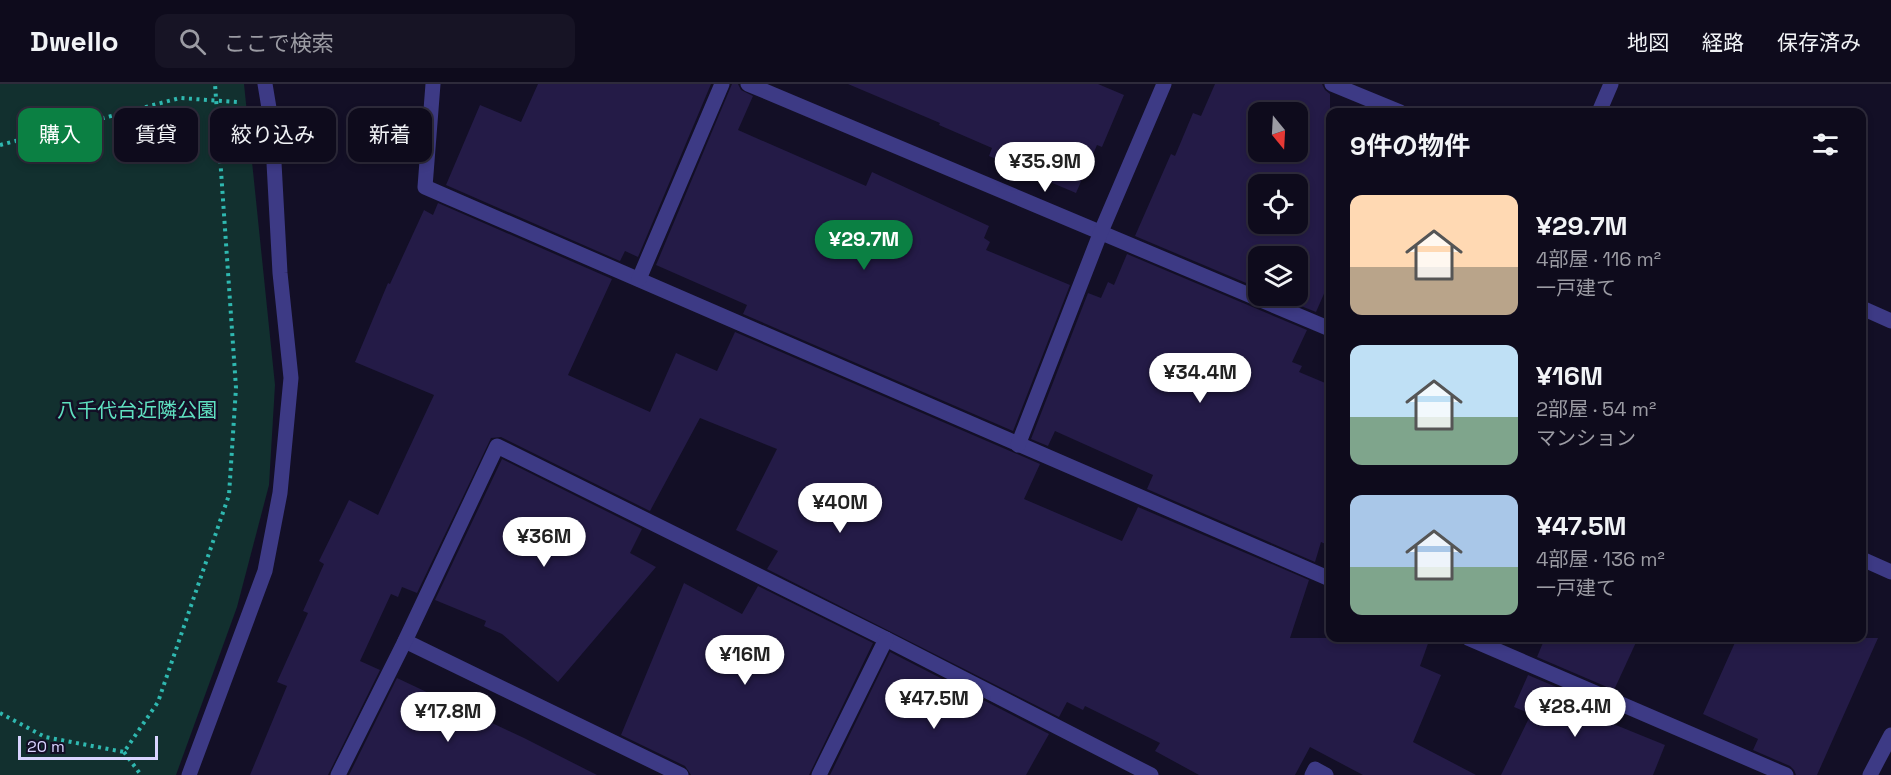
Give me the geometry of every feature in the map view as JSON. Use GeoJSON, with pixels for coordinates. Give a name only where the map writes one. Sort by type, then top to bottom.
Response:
{"type":"FeatureCollection","features":[{"type":"Feature","properties":{"kind":"street"},"geometry":{"type":"LineString","coordinates":[[189,775],[265,571],[280,493],[291,378],[280,273],[272,126],[265,84]]}},
{"type":"Feature","properties":{"kind":"street"},"geometry":{"type":"LineString","coordinates":[[433,84],[425,187],[1326,577]]}},
{"type":"Feature","properties":{"kind":"street"},"geometry":{"type":"LineString","coordinates":[[639,279],[722,84]]}},
{"type":"Feature","properties":{"kind":"street"},"geometry":{"type":"LineString","coordinates":[[748,84],[1326,327]]}},
{"type":"Feature","properties":{"kind":"street"},"geometry":{"type":"LineString","coordinates":[[1018,445],[1100,234],[1164,84]]}},
{"type":"Feature","properties":{"kind":"street"},"geometry":{"type":"LineString","coordinates":[[1332,84],[1390,108]]}},
{"type":"Feature","properties":{"kind":"street"},"geometry":{"type":"LineString","coordinates":[[1601,108],[1611,84]]}},
{"type":"Feature","properties":{"kind":"street"},"geometry":{"type":"LineString","coordinates":[[1866,310],[1891,321]]}},
{"type":"Feature","properties":{"kind":"street"},"geometry":{"type":"LineString","coordinates":[[338,775],[498,446],[886,639],[1151,775]]}},
{"type":"Feature","properties":{"kind":"street"},"geometry":{"type":"LineString","coordinates":[[1866,561],[1891,572]]}},
{"type":"Feature","properties":{"kind":"street"},"geometry":{"type":"LineString","coordinates":[[819,775],[886,639]]}},
{"type":"Feature","properties":{"kind":"street"},"geometry":{"type":"LineString","coordinates":[[405,641],[681,775]]}},
{"type":"Feature","properties":{"kind":"street"},"geometry":{"type":"LineString","coordinates":[[1477,642],[1786,775]]}},
{"type":"Feature","properties":{"kind":"street"},"geometry":{"type":"LineString","coordinates":[[1869,775],[1891,735]]}},
{"type":"Feature","properties":{"kind":"street"},"geometry":{"type":"LineString","coordinates":[[1312,775],[1315,769],[1326,775]]}},
{"type":"Feature","properties":{"kind":"path"},"geometry":{"type":"LineString","coordinates":[[124,752],[158,702],[229,495],[236,388],[215,84]]}},
{"type":"Feature","properties":{"kind":"path"},"geometry":{"type":"LineString","coordinates":[[0,145],[180,98],[228,102]]}},
{"type":"Feature","properties":{"kind":"path"},"geometry":{"type":"LineString","coordinates":[[0,713],[45,737],[124,752],[141,775]]}},
{"type":"Feature","properties":{"kind":"green space","name":"八千代台近隣公園"},"geometry":{"type":"Polygon","coordinates":[[[0,84],[244,84],[246,108],[210,108],[210,162],[252,162],[275,385],[269,485],[237,607],[176,775],[0,775],[0,84]]]}},
{"type":"Feature","properties":{"kind":"building"},"geometry":{"type":"Polygon","coordinates":[[[538,84],[711,84],[638,257],[625,251],[620,261],[446,185],[480,105],[521,122],[538,84]]]}},
{"type":"Feature","properties":{"kind":"building"},"geometry":{"type":"Polygon","coordinates":[[[732,84],[738,84],[741,90],[753,96],[738,130],[866,186],[872,172],[989,226],[984,238],[990,242],[986,250],[1070,285],[1013,431],[743,314],[747,305],[656,265],[732,84]]]}},
{"type":"Feature","properties":{"kind":"building"},"geometry":{"type":"Polygon","coordinates":[[[848,84],[1098,84],[1124,95],[1102,147],[1097,145],[1076,193],[989,156],[992,148],[939,125],[940,123],[848,84]]]}},
{"type":"Feature","properties":{"kind":"building"},"geometry":{"type":"Polygon","coordinates":[[[1215,84],[1322,84],[1330,94],[1330,108],[1326,108],[1326,289],[1316,312],[1301,306],[1308,306],[1308,246],[1248,246],[1248,284],[1135,236],[1171,154],[1175,156],[1193,113],[1201,116],[1215,84]]]}},
{"type":"Feature","properties":{"kind":"building"},"geometry":{"type":"Polygon","coordinates":[[[438,203],[612,279],[568,375],[650,412],[676,353],[717,371],[735,332],[1040,464],[1024,499],[1122,541],[1138,507],[1309,580],[1290,638],[1326,638],[1326,642],[1429,642],[1420,666],[1441,675],[1413,742],[1476,775],[1363,775],[1310,747],[1295,775],[1199,775],[1155,751],[1160,743],[1085,706],[1083,710],[1067,702],[1059,717],[767,569],[778,551],[736,530],[777,449],[700,418],[650,511],[501,437],[491,438],[417,593],[402,587],[398,597],[391,594],[360,661],[380,670],[328,775],[250,775],[287,686],[277,682],[308,613],[303,611],[324,564],[319,561],[349,500],[378,515],[434,395],[355,362],[388,283],[390,284],[424,210],[433,215],[438,203]]]}},
{"type":"Feature","properties":{"kind":"building"},"geometry":{"type":"Polygon","coordinates":[[[1127,254],[1307,330],[1292,362],[1302,366],[1299,372],[1326,383],[1326,544],[1321,542],[1315,562],[1147,489],[1153,475],[1055,431],[1048,446],[1031,439],[1088,293],[1101,298],[1108,282],[1114,285],[1127,254]]]}},
{"type":"Feature","properties":{"kind":"building"},"geometry":{"type":"Polygon","coordinates":[[[502,459],[642,529],[630,553],[656,567],[558,682],[502,634],[484,626],[486,621],[435,600],[502,459]]]}},
{"type":"Feature","properties":{"kind":"building"},"geometry":{"type":"Polygon","coordinates":[[[684,583],[742,614],[758,586],[873,643],[809,775],[691,775],[685,766],[621,735],[684,583]]]}},
{"type":"Feature","properties":{"kind":"building"},"geometry":{"type":"Polygon","coordinates":[[[1866,638],[1878,638],[1817,775],[1796,775],[1790,766],[1753,750],[1758,739],[1703,714],[1735,642],[1866,642],[1866,638]]]}},
{"type":"Feature","properties":{"kind":"building"},"geometry":{"type":"Polygon","coordinates":[[[1543,642],[1636,642],[1614,690],[1537,657],[1543,642]]]}},
{"type":"Feature","properties":{"kind":"building"},"geometry":{"type":"Polygon","coordinates":[[[890,652],[1049,734],[1026,775],[830,775],[890,652]]]}},
{"type":"Feature","properties":{"kind":"building"},"geometry":{"type":"Polygon","coordinates":[[[1528,675],[1606,708],[1601,719],[1665,745],[1653,775],[1501,775],[1531,714],[1514,707],[1528,675]]]}},
{"type":"Feature","properties":{"kind":"building"},"geometry":{"type":"Polygon","coordinates":[[[397,678],[524,738],[597,775],[349,775],[397,678]]]}}]}
